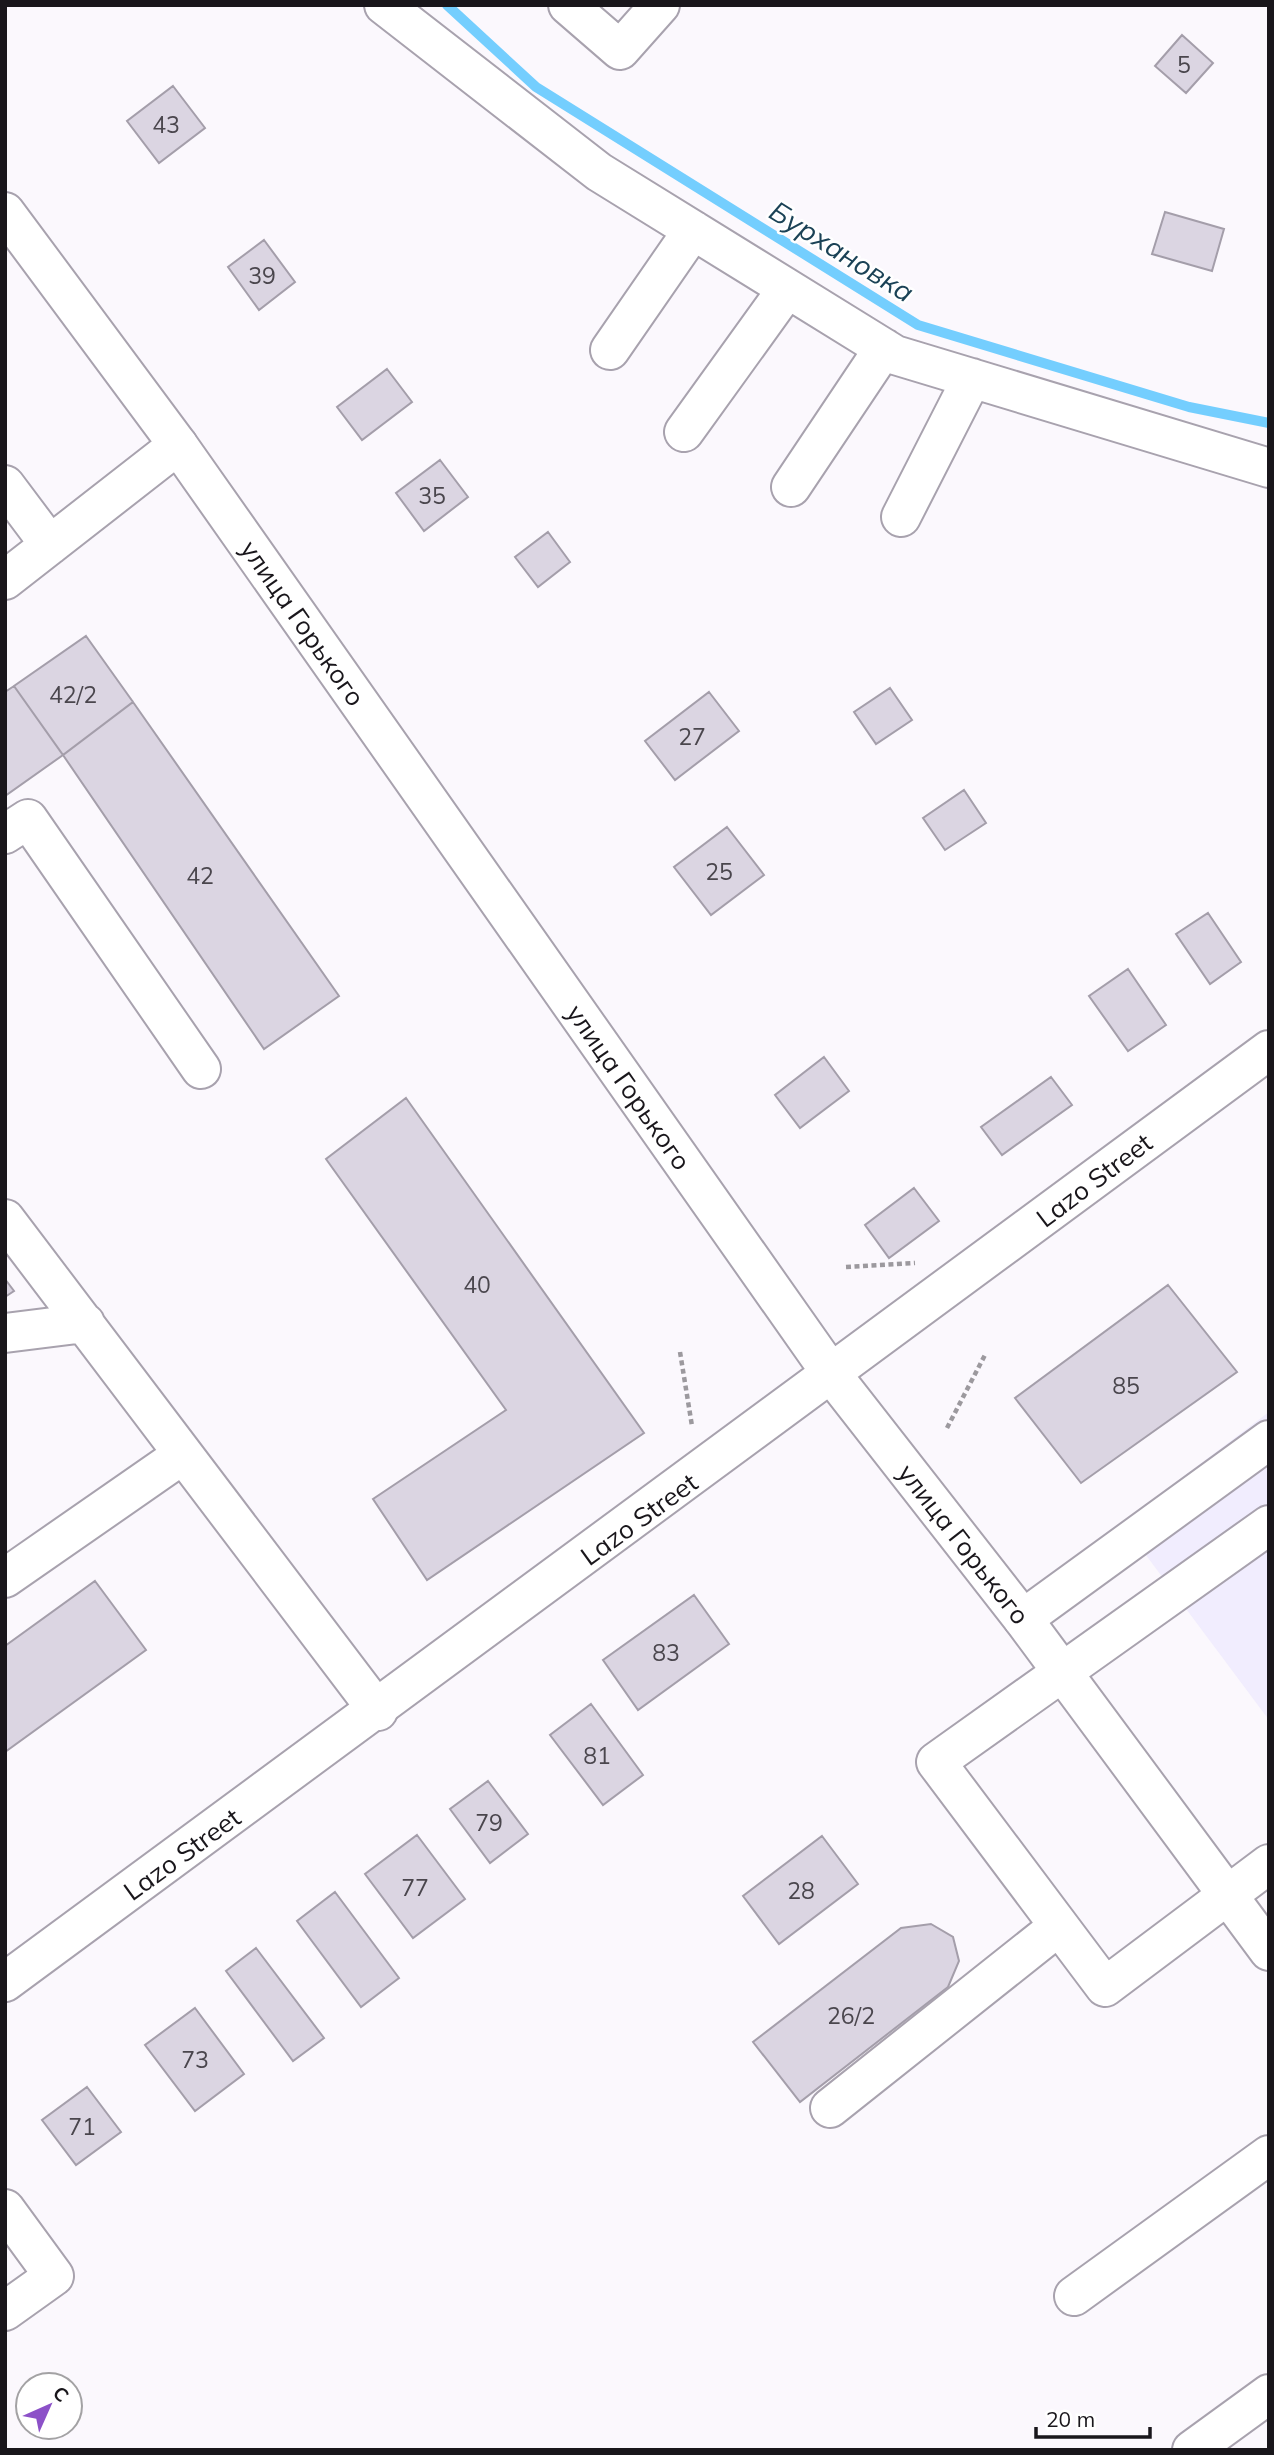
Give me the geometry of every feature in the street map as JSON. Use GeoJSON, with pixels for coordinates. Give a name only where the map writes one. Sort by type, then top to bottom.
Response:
{"type":"FeatureCollection","features":[{"type":"Feature","properties":{"kind":"main road"},"geometry":{"type":"LineString","coordinates":[[384,5],[598,172],[895,355],[1269,468]]}},
{"type":"Feature","properties":{"kind":"main road"},"geometry":{"type":"LineString","coordinates":[[568,5],[620,50],[660,5]]}},
{"type":"Feature","properties":{"kind":"main road","name":"улица Горького"},"geometry":{"type":"LineString","coordinates":[[5,212],[178,445],[833,1376],[1023,1619],[1269,1951]]}},
{"type":"Feature","properties":{"kind":"main road"},"geometry":{"type":"LineString","coordinates":[[610,349],[693,230]]}},
{"type":"Feature","properties":{"kind":"main road"},"geometry":{"type":"LineString","coordinates":[[684,432],[787,289]]}},
{"type":"Feature","properties":{"kind":"main road"},"geometry":{"type":"LineString","coordinates":[[791,487],[884,348]]}},
{"type":"Feature","properties":{"kind":"main road"},"geometry":{"type":"LineString","coordinates":[[901,517],[972,378]]}},
{"type":"Feature","properties":{"kind":"main road"},"geometry":{"type":"LineString","coordinates":[[5,580],[178,445]]}},
{"type":"Feature","properties":{"kind":"main road"},"geometry":{"type":"LineString","coordinates":[[5,485],[50,545]]}},
{"type":"Feature","properties":{"kind":"main road"},"geometry":{"type":"LineString","coordinates":[[5,834],[28,819],[201,1069]]}},
{"type":"Feature","properties":{"kind":"main road","name":"Lazo Street"},"geometry":{"type":"LineString","coordinates":[[5,1982],[833,1376],[1269,1050]]}},
{"type":"Feature","properties":{"kind":"main road"},"geometry":{"type":"LineString","coordinates":[[5,1219],[378,1711]]}},
{"type":"Feature","properties":{"kind":"main road"},"geometry":{"type":"LineString","coordinates":[[5,1333],[85,1323]]}},
{"type":"Feature","properties":{"kind":"main road"},"geometry":{"type":"LineString","coordinates":[[1023,1619],[1269,1440]]}},
{"type":"Feature","properties":{"kind":"main road"},"geometry":{"type":"LineString","coordinates":[[5,1578],[182,1455]]}},
{"type":"Feature","properties":{"kind":"main road"},"geometry":{"type":"LineString","coordinates":[[1269,1524],[936,1762],[1105,1987],[1269,1864]]}},
{"type":"Feature","properties":{"kind":"main road"},"geometry":{"type":"LineString","coordinates":[[830,2108],[1059,1926]]}},
{"type":"Feature","properties":{"kind":"main road"},"geometry":{"type":"LineString","coordinates":[[1074,2296],[1269,2155]]}},
{"type":"Feature","properties":{"kind":"main road"},"geometry":{"type":"LineString","coordinates":[[5,2209],[54,2276],[5,2311]]}},
{"type":"Feature","properties":{"kind":"main road"},"geometry":{"type":"LineString","coordinates":[[1192,2450],[1269,2394]]}},
{"type":"Feature","properties":{"kind":"path"},"geometry":{"type":"LineString","coordinates":[[846,1267],[919,1263]]}},
{"type":"Feature","properties":{"kind":"path"},"geometry":{"type":"LineString","coordinates":[[680,1352],[692,1426]]}},
{"type":"Feature","properties":{"kind":"path"},"geometry":{"type":"LineString","coordinates":[[947,1429],[986,1353]]}},
{"type":"Feature","properties":{"kind":"shaded area"},"geometry":{"type":"Polygon","coordinates":[[[1269,1412],[1269,1720],[1122,1523],[1269,1412]]]}},
{"type":"Feature","properties":{"kind":"building"},"geometry":{"type":"Polygon","coordinates":[[[1182,35],[1213,63],[1186,93],[1155,66],[1182,35]]]}},
{"type":"Feature","properties":{"kind":"building"},"geometry":{"type":"Polygon","coordinates":[[[173,86],[205,128],[159,163],[127,121],[173,86]]]}},
{"type":"Feature","properties":{"kind":"building"},"geometry":{"type":"Polygon","coordinates":[[[1165,212],[1224,229],[1212,271],[1152,254],[1165,212]]]}},
{"type":"Feature","properties":{"kind":"building"},"geometry":{"type":"Polygon","coordinates":[[[264,240],[295,282],[259,310],[228,267],[264,240]]]}},
{"type":"Feature","properties":{"kind":"building"},"geometry":{"type":"Polygon","coordinates":[[[387,369],[412,402],[362,440],[337,407],[387,369]]]}},
{"type":"Feature","properties":{"kind":"building"},"geometry":{"type":"Polygon","coordinates":[[[440,460],[468,497],[424,531],[396,493],[440,460]]]}},
{"type":"Feature","properties":{"kind":"building"},"geometry":{"type":"Polygon","coordinates":[[[548,532],[570,562],[538,587],[515,557],[548,532]]]}},
{"type":"Feature","properties":{"kind":"building"},"geometry":{"type":"Polygon","coordinates":[[[86,636],[133,702],[63,755],[14,686],[86,636]]]}},
{"type":"Feature","properties":{"kind":"building"},"geometry":{"type":"Polygon","coordinates":[[[14,686],[63,755],[5,796],[5,692],[14,686]]]}},
{"type":"Feature","properties":{"kind":"building"},"geometry":{"type":"Polygon","coordinates":[[[890,688],[912,720],[876,744],[854,712],[890,688]]]}},
{"type":"Feature","properties":{"kind":"building"},"geometry":{"type":"Polygon","coordinates":[[[709,692],[739,731],[675,780],[645,741],[709,692]]]}},
{"type":"Feature","properties":{"kind":"building"},"geometry":{"type":"Polygon","coordinates":[[[133,702],[339,996],[264,1049],[63,755],[133,702]]]}},
{"type":"Feature","properties":{"kind":"building"},"geometry":{"type":"Polygon","coordinates":[[[964,790],[986,823],[945,850],[923,818],[964,790]]]}},
{"type":"Feature","properties":{"kind":"building"},"geometry":{"type":"Polygon","coordinates":[[[727,827],[764,875],[711,915],[674,867],[727,827]]]}},
{"type":"Feature","properties":{"kind":"building"},"geometry":{"type":"Polygon","coordinates":[[[1208,913],[1241,962],[1210,984],[1176,934],[1208,913]]]}},
{"type":"Feature","properties":{"kind":"building"},"geometry":{"type":"Polygon","coordinates":[[[1128,969],[1166,1025],[1128,1051],[1089,996],[1128,969]]]}},
{"type":"Feature","properties":{"kind":"building"},"geometry":{"type":"Polygon","coordinates":[[[824,1057],[849,1091],[800,1128],[775,1095],[824,1057]]]}},
{"type":"Feature","properties":{"kind":"building"},"geometry":{"type":"Polygon","coordinates":[[[1051,1077],[1072,1105],[1002,1155],[981,1127],[1051,1077]]]}},
{"type":"Feature","properties":{"kind":"building"},"geometry":{"type":"Polygon","coordinates":[[[406,1098],[644,1433],[427,1580],[373,1499],[506,1410],[326,1159],[406,1098]]]}},
{"type":"Feature","properties":{"kind":"building"},"geometry":{"type":"Polygon","coordinates":[[[914,1188],[939,1221],[889,1258],[865,1225],[914,1188]]]}},
{"type":"Feature","properties":{"kind":"building"},"geometry":{"type":"Polygon","coordinates":[[[5,1279],[14,1291],[5,1297],[5,1279]]]}},
{"type":"Feature","properties":{"kind":"building"},"geometry":{"type":"Polygon","coordinates":[[[1168,1285],[1237,1372],[1081,1483],[1015,1398],[1168,1285]]]}},
{"type":"Feature","properties":{"kind":"building"},"geometry":{"type":"Polygon","coordinates":[[[1168,1285],[1237,1372],[1081,1483],[1015,1398],[1168,1285]]]}},
{"type":"Feature","properties":{"kind":"building"},"geometry":{"type":"Polygon","coordinates":[[[95,1581],[146,1650],[5,1752],[5,1646],[95,1581]]]}},
{"type":"Feature","properties":{"kind":"building"},"geometry":{"type":"Polygon","coordinates":[[[694,1595],[729,1644],[638,1710],[603,1660],[694,1595]]]}},
{"type":"Feature","properties":{"kind":"building"},"geometry":{"type":"Polygon","coordinates":[[[591,1704],[643,1775],[603,1805],[550,1735],[591,1704]]]}},
{"type":"Feature","properties":{"kind":"building"},"geometry":{"type":"Polygon","coordinates":[[[488,1781],[528,1834],[490,1863],[450,1809],[488,1781]]]}},
{"type":"Feature","properties":{"kind":"building"},"geometry":{"type":"Polygon","coordinates":[[[417,1835],[465,1899],[413,1938],[365,1874],[417,1835]]]}},
{"type":"Feature","properties":{"kind":"building"},"geometry":{"type":"Polygon","coordinates":[[[822,1836],[858,1884],[779,1944],[743,1896],[822,1836]]]}},
{"type":"Feature","properties":{"kind":"building"},"geometry":{"type":"Polygon","coordinates":[[[335,1892],[399,1978],[361,2007],[297,1921],[335,1892]]]}},
{"type":"Feature","properties":{"kind":"building"},"geometry":{"type":"Polygon","coordinates":[[[931,1924],[953,1937],[959,1961],[948,1987],[800,2102],[753,2042],[901,1928],[931,1924]]]}},
{"type":"Feature","properties":{"kind":"building"},"geometry":{"type":"Polygon","coordinates":[[[256,1948],[324,2038],[293,2061],[226,1971],[256,1948]]]}},
{"type":"Feature","properties":{"kind":"building"},"geometry":{"type":"Polygon","coordinates":[[[195,2008],[244,2074],[195,2111],[145,2045],[195,2008]]]}},
{"type":"Feature","properties":{"kind":"building"},"geometry":{"type":"Polygon","coordinates":[[[87,2087],[121,2132],[76,2165],[42,2120],[87,2087]]]}},
{"type":"Feature","properties":{"kind":"waterway","name":"Бурхановка"},"geometry":{"type":"LineString","coordinates":[[447,5],[536,87],[918,325],[1189,407],[1269,423]]}}]}
